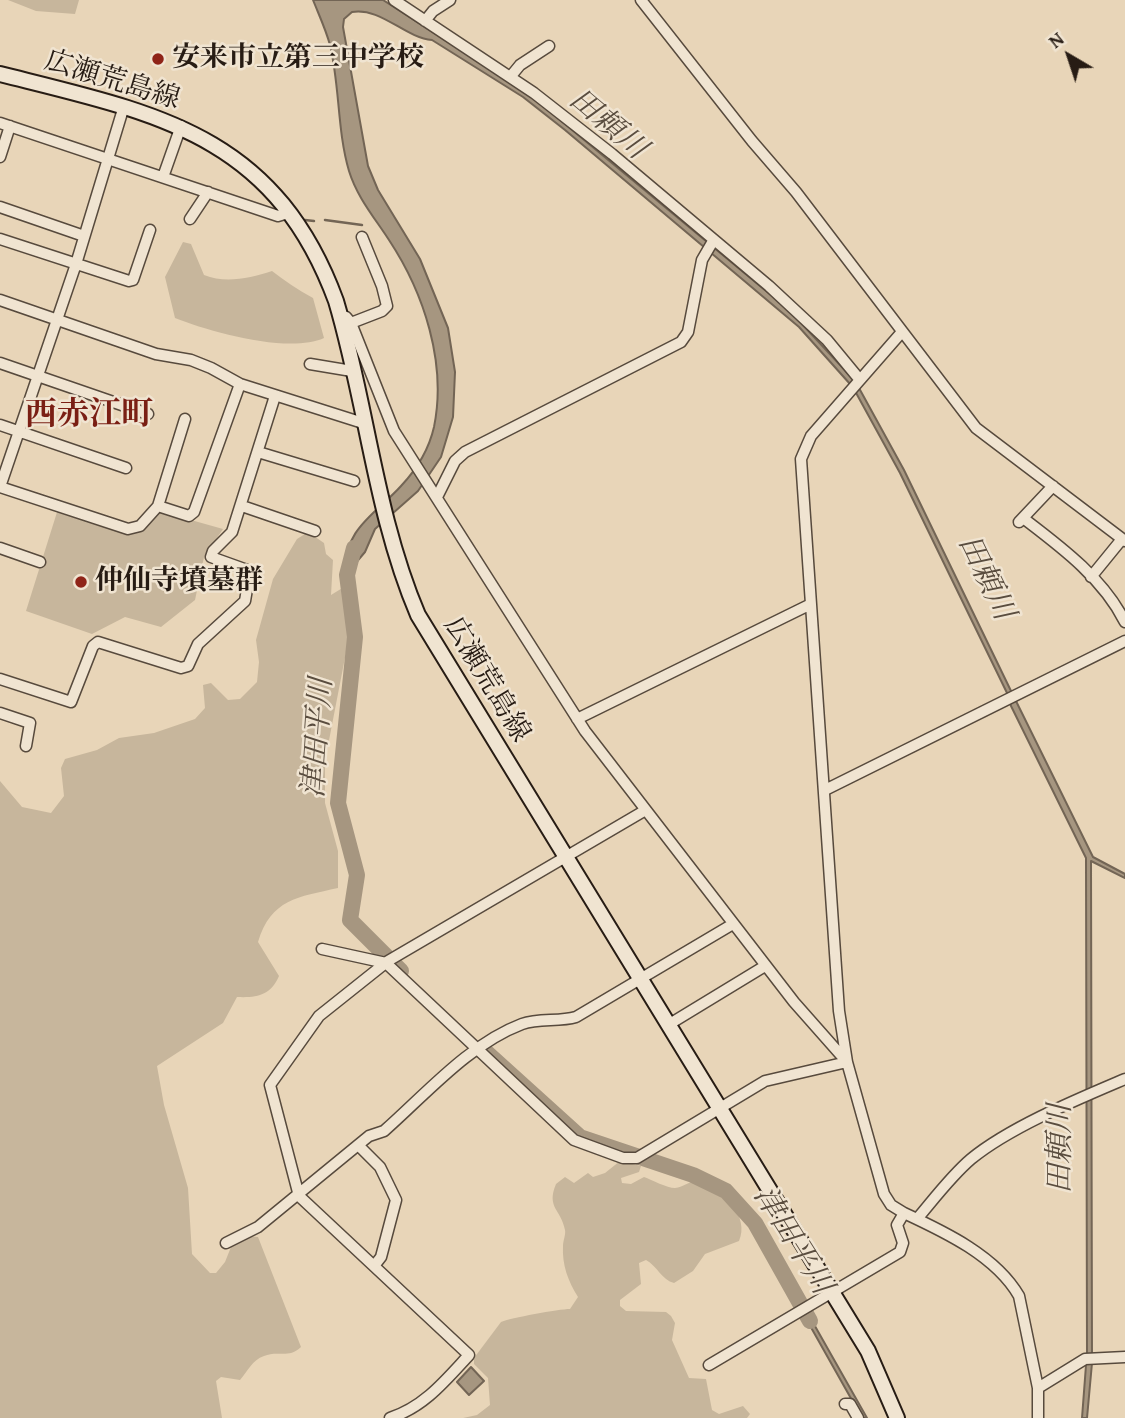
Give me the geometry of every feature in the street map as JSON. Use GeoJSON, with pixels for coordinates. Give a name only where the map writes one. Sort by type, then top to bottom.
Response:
{"type":"FeatureCollection","features":[{"type":"Feature","properties":{"kind":"main road","name":"広瀬荒島線"},"geometry":{"type":"LineString","coordinates":[[0,75],[124,107],[181,126],[233,158],[289,213],[322,267],[346,320],[352,371],[379,499],[400,572],[418,615],[868,1351],[898,1418]]}},
{"type":"Feature","properties":{"kind":"street"},"geometry":{"type":"LineString","coordinates":[[394,0],[511,76],[612,154],[711,245],[801,315],[859,382]]}},
{"type":"Feature","properties":{"kind":"street"},"geometry":{"type":"LineString","coordinates":[[425,21],[433,11],[450,0]]}},
{"type":"Feature","properties":{"kind":"street"},"geometry":{"type":"LineString","coordinates":[[641,0],[752,141],[796,192],[976,428],[1124,540],[1091,577]]}},
{"type":"Feature","properties":{"kind":"street"},"geometry":{"type":"LineString","coordinates":[[511,76],[520,65],[549,46]]}},
{"type":"Feature","properties":{"kind":"street"},"geometry":{"type":"LineString","coordinates":[[124,107],[76,264],[0,487],[128,529],[140,526],[158,506],[185,419]]}},
{"type":"Feature","properties":{"kind":"street"},"geometry":{"type":"LineString","coordinates":[[0,157],[5,124],[108,161],[278,216],[289,213]]}},
{"type":"Feature","properties":{"kind":"street"},"geometry":{"type":"LineString","coordinates":[[163,177],[181,126]]}},
{"type":"Feature","properties":{"kind":"street"},"geometry":{"type":"LineString","coordinates":[[190,219],[208,192]]}},
{"type":"Feature","properties":{"kind":"street"},"geometry":{"type":"LineString","coordinates":[[0,207],[84,236]]}},
{"type":"Feature","properties":{"kind":"street"},"geometry":{"type":"LineString","coordinates":[[0,239],[129,281],[133,279],[150,230]]}},
{"type":"Feature","properties":{"kind":"street"},"geometry":{"type":"LineString","coordinates":[[362,237],[382,286],[387,306],[346,320],[391,424],[577,719],[765,966],[836,1054],[847,1062]]}},
{"type":"Feature","properties":{"kind":"street"},"geometry":{"type":"LineString","coordinates":[[437,497],[455,461],[465,452],[681,342],[688,332],[711,245]]}},
{"type":"Feature","properties":{"kind":"street"},"geometry":{"type":"LineString","coordinates":[[0,300],[156,354],[201,364],[240,384],[275,396],[363,422]]}},
{"type":"Feature","properties":{"kind":"street"},"geometry":{"type":"LineString","coordinates":[[901,333],[811,436],[801,459],[839,1010],[847,1062],[884,1194],[891,1205],[987,1260],[1015,1288],[1019,1296],[1038,1388],[1038,1418]]}},
{"type":"Feature","properties":{"kind":"street"},"geometry":{"type":"LineString","coordinates":[[0,363],[148,414]]}},
{"type":"Feature","properties":{"kind":"street"},"geometry":{"type":"LineString","coordinates":[[310,364],[352,371]]}},
{"type":"Feature","properties":{"kind":"street"},"geometry":{"type":"LineString","coordinates":[[158,506],[188,516],[194,512],[240,384]]}},
{"type":"Feature","properties":{"kind":"street"},"geometry":{"type":"LineString","coordinates":[[0,679],[71,702],[93,646],[98,642],[181,668],[188,666],[198,643],[246,599],[250,571],[211,557],[213,551],[232,532],[275,396]]}},
{"type":"Feature","properties":{"kind":"street"},"geometry":{"type":"LineString","coordinates":[[0,425],[126,468]]}},
{"type":"Feature","properties":{"kind":"street"},"geometry":{"type":"LineString","coordinates":[[258,452],[354,481]]}},
{"type":"Feature","properties":{"kind":"street"},"geometry":{"type":"LineString","coordinates":[[1053,486],[1021,520],[1058,542],[1114,602],[1125,622]]}},
{"type":"Feature","properties":{"kind":"street"},"geometry":{"type":"LineString","coordinates":[[242,506],[315,531]]}},
{"type":"Feature","properties":{"kind":"street"},"geometry":{"type":"LineString","coordinates":[[0,548],[40,562]]}},
{"type":"Feature","properties":{"kind":"street"},"geometry":{"type":"LineString","coordinates":[[577,719],[811,604]]}},
{"type":"Feature","properties":{"kind":"street"},"geometry":{"type":"LineString","coordinates":[[825,790],[1125,641]]}},
{"type":"Feature","properties":{"kind":"street"},"geometry":{"type":"LineString","coordinates":[[0,713],[30,723],[26,746]]}},
{"type":"Feature","properties":{"kind":"street"},"geometry":{"type":"LineString","coordinates":[[390,1418],[407,1412],[427,1399],[470,1355],[299,1196],[270,1085],[319,1016],[389,961],[645,811]]}},
{"type":"Feature","properties":{"kind":"street"},"geometry":{"type":"LineString","coordinates":[[226,1243],[258,1227],[299,1196],[358,1144],[369,1136],[384,1131],[481,1047],[524,1024],[576,1017],[733,924]]}},
{"type":"Feature","properties":{"kind":"street"},"geometry":{"type":"LineString","coordinates":[[322,949],[389,961],[481,1047],[574,1140],[624,1158],[640,1157],[774,1078],[847,1062]]}},
{"type":"Feature","properties":{"kind":"street"},"geometry":{"type":"LineString","coordinates":[[668,1024],[765,966]]}},
{"type":"Feature","properties":{"kind":"street"},"geometry":{"type":"LineString","coordinates":[[917,1219],[961,1168],[979,1153],[1089,1094],[1125,1079]]}},
{"type":"Feature","properties":{"kind":"street"},"geometry":{"type":"LineString","coordinates":[[358,1144],[380,1167],[396,1200],[381,1257],[374,1266]]}},
{"type":"Feature","properties":{"kind":"street"},"geometry":{"type":"LineString","coordinates":[[709,1365],[900,1252],[903,1243],[897,1225],[904,1213]]}},
{"type":"Feature","properties":{"kind":"street"},"geometry":{"type":"LineString","coordinates":[[1038,1388],[1090,1358],[1125,1357]]}},
{"type":"Feature","properties":{"kind":"street"},"geometry":{"type":"LineString","coordinates":[[845,1404],[850,1404],[858,1418]]}},
{"type":"Feature","properties":{"kind":"shaded area"},"geometry":{"type":"Polygon","coordinates":[[[8,0],[79,0],[75,14],[36,11],[8,0]]]}},
{"type":"Feature","properties":{"kind":"shaded area"},"geometry":{"type":"Polygon","coordinates":[[[313,0],[383,0],[530,95],[789,310],[854,380],[850,384],[799,327],[523,97],[432,40],[412,34],[373,14],[352,12],[344,19],[343,27],[368,166],[378,190],[420,259],[448,328],[455,372],[453,417],[441,457],[418,491],[375,529],[365,552],[348,572],[347,558],[355,534],[407,480],[425,451],[434,427],[437,378],[430,329],[413,283],[361,198],[349,171],[342,140],[330,45],[313,0]]]}},
{"type":"Feature","properties":{"kind":"shaded area"},"geometry":{"type":"Polygon","coordinates":[[[183,242],[191,244],[204,275],[229,280],[272,271],[313,298],[324,338],[291,344],[271,342],[228,335],[175,318],[165,277],[183,242]]]}},
{"type":"Feature","properties":{"kind":"shaded area"},"geometry":{"type":"Polygon","coordinates":[[[859,388],[904,470],[1012,693],[1008,695],[900,473],[855,391],[859,388]]]}},
{"type":"Feature","properties":{"kind":"shaded area"},"geometry":{"type":"Polygon","coordinates":[[[58,509],[127,531],[159,511],[223,529],[204,557],[195,600],[161,627],[125,617],[92,634],[26,611],[58,509]]]}},
{"type":"Feature","properties":{"kind":"shaded area"},"geometry":{"type":"Polygon","coordinates":[[[308,532],[324,543],[326,554],[333,560],[331,595],[344,587],[348,642],[325,761],[325,803],[338,851],[338,888],[310,894],[278,908],[270,917],[258,942],[279,976],[276,982],[257,996],[237,997],[223,1023],[157,1066],[164,1105],[188,1188],[192,1254],[210,1273],[216,1273],[225,1262],[233,1242],[246,1236],[258,1237],[301,1347],[292,1353],[269,1354],[260,1358],[240,1380],[221,1377],[216,1381],[222,1418],[0,1418],[0,781],[22,807],[51,813],[64,796],[61,768],[65,759],[97,750],[119,738],[154,733],[195,719],[205,708],[203,685],[211,683],[228,700],[240,699],[257,682],[259,662],[256,640],[273,579],[297,539],[308,532]]]}},
{"type":"Feature","properties":{"kind":"shaded area"},"geometry":{"type":"Polygon","coordinates":[[[1014,697],[1093,857],[1125,874],[1125,878],[1091,861],[1092,1363],[1087,1418],[1082,1418],[1087,1352],[1086,858],[1011,706],[1009,700],[1014,697]]]}},
{"type":"Feature","properties":{"kind":"shaded area"},"geometry":{"type":"Polygon","coordinates":[[[620,1161],[641,1166],[639,1172],[621,1178],[622,1183],[631,1184],[644,1177],[675,1188],[702,1181],[719,1190],[738,1214],[741,1223],[739,1241],[705,1254],[693,1271],[674,1283],[646,1260],[639,1263],[641,1284],[620,1300],[620,1306],[626,1311],[666,1312],[671,1316],[675,1323],[672,1340],[689,1378],[706,1379],[712,1410],[719,1414],[743,1406],[750,1414],[747,1418],[463,1418],[477,1415],[490,1405],[488,1378],[474,1364],[474,1358],[501,1322],[570,1309],[578,1297],[565,1266],[565,1230],[553,1204],[556,1184],[565,1177],[574,1183],[588,1173],[593,1177],[605,1173],[620,1161]]]}},
{"type":"Feature","properties":{"kind":"shaded area"},"geometry":{"type":"Polygon","coordinates":[[[807,1312],[867,1418],[862,1418],[804,1315],[807,1312]]]}},
{"type":"Feature","properties":{"kind":"shaded area"},"geometry":{"type":"Polygon","coordinates":[[[471,1367],[484,1381],[469,1395],[457,1382],[471,1367]]]}},
{"type":"Feature","properties":{"kind":"waterway"},"geometry":{"type":"LineString","coordinates":[[305,220],[314,221]]}},
{"type":"Feature","properties":{"kind":"waterway"},"geometry":{"type":"LineString","coordinates":[[325,220],[362,225]]}},
{"type":"Feature","properties":{"kind":"waterway","name":"津田平川"},"geometry":{"type":"LineString","coordinates":[[354,548],[347,575],[355,637],[338,803],[357,875],[350,920],[401,971]]}},
{"type":"Feature","properties":{"kind":"waterway","name":"津田平川"},"geometry":{"type":"LineString","coordinates":[[486,1052],[580,1137],[693,1175],[726,1191],[755,1223],[810,1321]]}},
{"type":"Feature","properties":{"kind":"place","name":"安来市立第三中学校"},"geometry":{"type":"Point","coordinates":[158,59]}},
{"type":"Feature","properties":{"kind":"place","name":"仲仙寺墳墓群"},"geometry":{"type":"Point","coordinates":[81,582]}},
{"type":"Feature","properties":{"kind":"district","name":"西赤江町"},"geometry":{"type":"Point","coordinates":[89,416]}},
{"type":"Feature","properties":{"kind":"water label","name":"田頼川"},"geometry":{"type":"Point","coordinates":[607,125]}},
{"type":"Feature","properties":{"kind":"water label","name":"田頼川"},"geometry":{"type":"Point","coordinates":[985,578]}},
{"type":"Feature","properties":{"kind":"water label","name":"田頼川"},"geometry":{"type":"Point","coordinates":[1061,1149]}}]}
